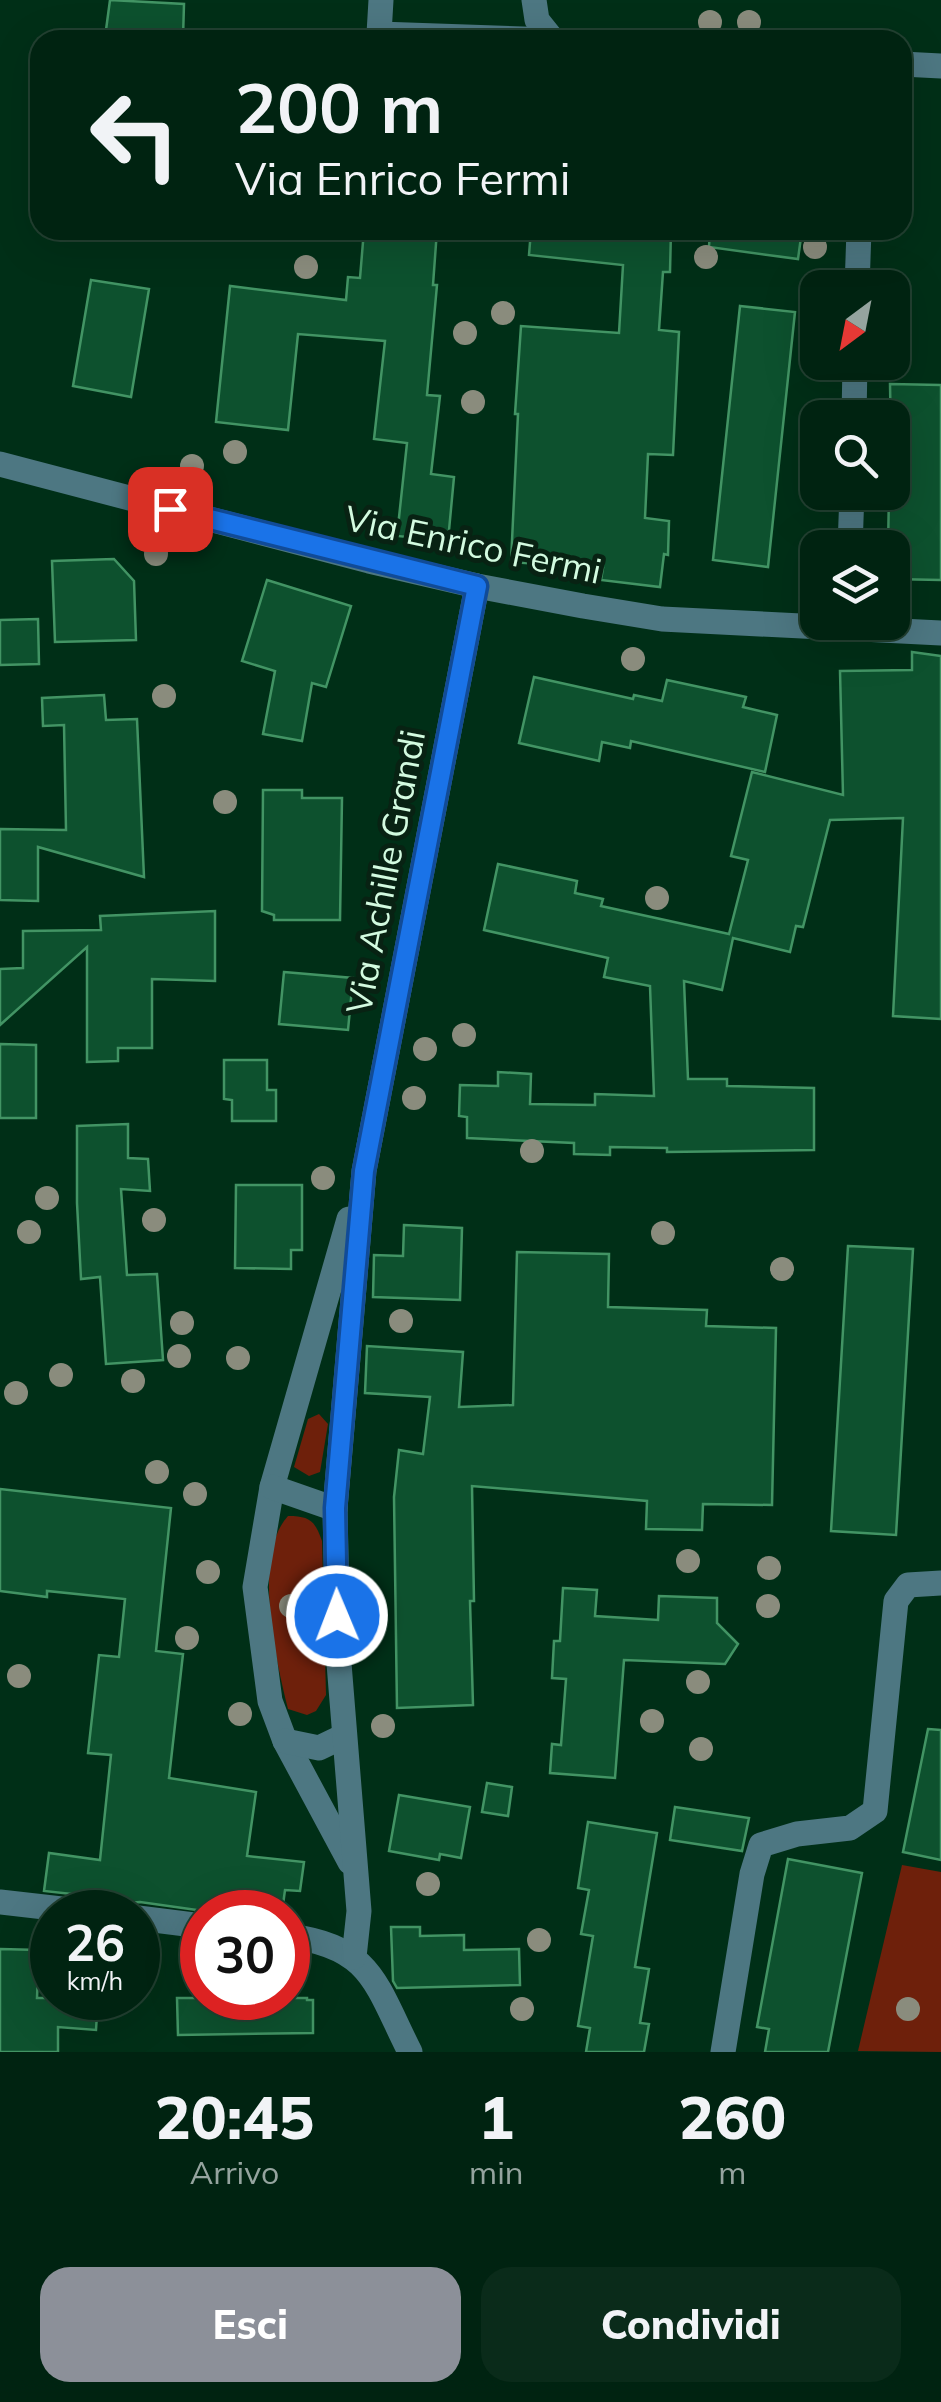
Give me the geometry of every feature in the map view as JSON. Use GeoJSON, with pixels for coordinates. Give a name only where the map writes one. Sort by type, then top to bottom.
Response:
{"type":"FeatureCollection","features":[{"type":"Feature","properties":{"kind":"street"},"geometry":{"type":"LineString","coordinates":[[379,30],[381,0]]}},
{"type":"Feature","properties":{"kind":"street"},"geometry":{"type":"LineString","coordinates":[[534,0],[537,20],[545,30]]}},
{"type":"Feature","properties":{"kind":"street"},"geometry":{"type":"LineString","coordinates":[[912,65],[941,66]]}},
{"type":"Feature","properties":{"kind":"street"},"geometry":{"type":"LineString","coordinates":[[857,270],[858,240]]}},
{"type":"Feature","properties":{"kind":"street","name":"Via Enrico Fermi"},"geometry":{"type":"LineString","coordinates":[[0,464],[477,586],[662,619],[800,623]]}},
{"type":"Feature","properties":{"kind":"street","name":"Via Achille Grandi"},"geometry":{"type":"LineString","coordinates":[[354,1871],[286,1741],[270,1701],[254,1587],[272,1487],[364,1171],[477,586]]}},
{"type":"Feature","properties":{"kind":"street","name":"Via Enrico Fermi"},"geometry":{"type":"LineString","coordinates":[[910,630],[941,633]]}},
{"type":"Feature","properties":{"kind":"street","name":"Via Achille Grandi"},"geometry":{"type":"LineString","coordinates":[[354,1957],[359,1911],[338,1651],[335,1508],[364,1171]]}},
{"type":"Feature","properties":{"kind":"street"},"geometry":{"type":"LineString","coordinates":[[272,1487],[335,1508]]}},
{"type":"Feature","properties":{"kind":"street"},"geometry":{"type":"LineString","coordinates":[[722,2052],[752,1874],[761,1845],[796,1834],[850,1828],[875,1811],[896,1601],[908,1585],[941,1583]]}},
{"type":"Feature","properties":{"kind":"street"},"geometry":{"type":"LineString","coordinates":[[286,1741],[319,1748],[344,1736]]}},
{"type":"Feature","properties":{"kind":"street"},"geometry":{"type":"LineString","coordinates":[[0,1902],[30,1905]]}},
{"type":"Feature","properties":{"kind":"street"},"geometry":{"type":"LineString","coordinates":[[310,1939],[354,1957],[380,1989],[410,2052]]}},
{"type":"Feature","properties":{"kind":"shaded area"},"geometry":{"type":"Polygon","coordinates":[[[319,1414],[328,1424],[320,1472],[309,1476],[294,1467],[308,1419],[319,1414]]]}},
{"type":"Feature","properties":{"kind":"shaded area"},"geometry":{"type":"Polygon","coordinates":[[[288,1516],[311,1521],[322,1541],[326,1695],[316,1711],[307,1715],[288,1709],[270,1610],[271,1556],[277,1534],[288,1516]]]}},
{"type":"Feature","properties":{"kind":"shaded area"},"geometry":{"type":"Polygon","coordinates":[[[902,1865],[941,1872],[941,2052],[858,2051],[902,1865]]]}},
{"type":"Feature","properties":{"kind":"building"},"geometry":{"type":"Polygon","coordinates":[[[110,0],[184,4],[183,30],[106,30],[110,0]]]}},
{"type":"Feature","properties":{"kind":"building"},"geometry":{"type":"Polygon","coordinates":[[[363,240],[436,240],[433,285],[437,285],[427,395],[440,396],[431,474],[454,477],[448,541],[397,536],[407,443],[374,439],[385,341],[298,334],[288,430],[216,422],[230,286],[346,300],[348,277],[360,278],[363,240]]]}},
{"type":"Feature","properties":{"kind":"building"},"geometry":{"type":"Polygon","coordinates":[[[530,240],[671,240],[670,272],[663,272],[659,330],[679,332],[673,455],[648,454],[645,518],[669,521],[668,555],[664,554],[660,587],[601,580],[603,568],[511,562],[521,326],[619,333],[623,265],[529,255],[530,240]]]}},
{"type":"Feature","properties":{"kind":"building"},"geometry":{"type":"Polygon","coordinates":[[[709,240],[801,240],[798,259],[709,247],[709,240]]]}},
{"type":"Feature","properties":{"kind":"building"},"geometry":{"type":"Polygon","coordinates":[[[91,280],[149,289],[131,397],[73,386],[91,280]]]}},
{"type":"Feature","properties":{"kind":"building"},"geometry":{"type":"Polygon","coordinates":[[[740,306],[795,312],[768,567],[713,560],[740,306]]]}},
{"type":"Feature","properties":{"kind":"building"},"geometry":{"type":"Polygon","coordinates":[[[890,384],[941,385],[941,580],[910,579],[910,530],[888,530],[889,510],[910,510],[910,400],[890,400],[890,384]]]}},
{"type":"Feature","properties":{"kind":"building"},"geometry":{"type":"Polygon","coordinates":[[[114,559],[134,581],[136,640],[55,642],[52,561],[114,559]]]}},
{"type":"Feature","properties":{"kind":"building"},"geometry":{"type":"Polygon","coordinates":[[[267,580],[351,606],[326,687],[312,683],[302,741],[263,734],[275,671],[242,661],[267,580]]]}},
{"type":"Feature","properties":{"kind":"building"},"geometry":{"type":"Polygon","coordinates":[[[38,619],[39,664],[0,665],[0,620],[38,619]]]}},
{"type":"Feature","properties":{"kind":"building"},"geometry":{"type":"Polygon","coordinates":[[[912,652],[941,656],[941,1019],[893,1016],[903,818],[830,820],[803,927],[796,926],[790,952],[733,938],[722,990],[684,981],[688,1079],[727,1079],[727,1086],[814,1088],[814,1150],[667,1152],[667,1148],[610,1147],[610,1155],[574,1154],[574,1143],[467,1138],[467,1117],[459,1116],[460,1085],[498,1086],[498,1072],[531,1074],[530,1104],[595,1105],[595,1094],[654,1096],[650,986],[604,977],[608,958],[484,930],[498,864],[577,881],[575,893],[603,899],[601,906],[729,934],[748,860],[731,856],[752,772],[843,795],[840,671],[912,670],[912,652]]]}},
{"type":"Feature","properties":{"kind":"building"},"geometry":{"type":"Polygon","coordinates":[[[534,677],[633,699],[634,695],[662,701],[667,680],[746,697],[743,707],[777,715],[765,772],[631,741],[630,748],[602,742],[599,761],[519,743],[534,677]]]}},
{"type":"Feature","properties":{"kind":"building"},"geometry":{"type":"Polygon","coordinates":[[[104,695],[106,720],[137,719],[144,877],[38,847],[38,901],[0,900],[0,829],[66,830],[64,725],[43,726],[42,698],[104,695]]]}},
{"type":"Feature","properties":{"kind":"building"},"geometry":{"type":"Polygon","coordinates":[[[263,790],[302,790],[302,798],[342,798],[340,920],[274,920],[274,915],[262,911],[263,790]]]}},
{"type":"Feature","properties":{"kind":"building"},"geometry":{"type":"Polygon","coordinates":[[[215,911],[215,981],[152,979],[152,1048],[118,1048],[118,1061],[87,1062],[87,947],[0,1025],[0,969],[23,968],[23,931],[101,930],[100,916],[215,911]]]}},
{"type":"Feature","properties":{"kind":"building"},"geometry":{"type":"Polygon","coordinates":[[[284,972],[353,978],[348,1030],[279,1024],[284,972]]]}},
{"type":"Feature","properties":{"kind":"building"},"geometry":{"type":"Polygon","coordinates":[[[0,1044],[36,1045],[36,1118],[0,1118],[0,1044]]]}},
{"type":"Feature","properties":{"kind":"building"},"geometry":{"type":"Polygon","coordinates":[[[224,1060],[267,1060],[267,1090],[276,1090],[276,1121],[232,1121],[232,1100],[224,1099],[224,1060]]]}},
{"type":"Feature","properties":{"kind":"building"},"geometry":{"type":"Polygon","coordinates":[[[128,1124],[128,1158],[148,1159],[150,1191],[121,1189],[127,1275],[157,1274],[163,1360],[106,1364],[100,1277],[81,1279],[77,1126],[128,1124]]]}},
{"type":"Feature","properties":{"kind":"building"},"geometry":{"type":"Polygon","coordinates":[[[236,1185],[302,1185],[302,1250],[291,1250],[291,1269],[235,1268],[236,1185]]]}},
{"type":"Feature","properties":{"kind":"building"},"geometry":{"type":"Polygon","coordinates":[[[404,1225],[462,1228],[460,1300],[373,1297],[374,1255],[403,1256],[404,1225]]]}},
{"type":"Feature","properties":{"kind":"building"},"geometry":{"type":"Polygon","coordinates":[[[848,1246],[913,1249],[896,1535],[831,1531],[848,1246]]]}},
{"type":"Feature","properties":{"kind":"building"},"geometry":{"type":"Polygon","coordinates":[[[517,1252],[609,1254],[608,1307],[707,1310],[706,1326],[776,1328],[772,1505],[703,1504],[702,1530],[646,1529],[647,1501],[472,1486],[473,1705],[397,1708],[394,1497],[399,1450],[423,1454],[430,1397],[365,1393],[367,1346],[463,1352],[459,1407],[513,1405],[517,1252]]]}},
{"type":"Feature","properties":{"kind":"building"},"geometry":{"type":"Polygon","coordinates":[[[0,1489],[171,1508],[156,1651],[183,1654],[169,1778],[256,1792],[247,1856],[304,1862],[300,1890],[180,1890],[180,1908],[160,1905],[160,1890],[44,1890],[49,1853],[100,1860],[111,1755],[88,1753],[99,1655],[119,1657],[125,1599],[47,1591],[47,1597],[0,1591],[0,1489]]]}},
{"type":"Feature","properties":{"kind":"building"},"geometry":{"type":"Polygon","coordinates":[[[563,1588],[597,1590],[595,1616],[658,1620],[659,1596],[717,1598],[717,1623],[738,1644],[725,1664],[624,1660],[615,1778],[550,1773],[552,1744],[561,1745],[566,1679],[552,1678],[554,1641],[560,1641],[563,1588]]]}},
{"type":"Feature","properties":{"kind":"building"},"geometry":{"type":"Polygon","coordinates":[[[928,1729],[941,1730],[941,1860],[903,1852],[928,1729]]]}},
{"type":"Feature","properties":{"kind":"building"},"geometry":{"type":"Polygon","coordinates":[[[487,1783],[512,1787],[508,1816],[482,1812],[487,1783]]]}},
{"type":"Feature","properties":{"kind":"building"},"geometry":{"type":"Polygon","coordinates":[[[399,1795],[470,1807],[461,1858],[440,1854],[439,1860],[389,1851],[399,1795]]]}},
{"type":"Feature","properties":{"kind":"building"},"geometry":{"type":"Polygon","coordinates":[[[675,1807],[749,1818],[742,1851],[670,1840],[675,1807]]]}},
{"type":"Feature","properties":{"kind":"building"},"geometry":{"type":"Polygon","coordinates":[[[588,1822],[657,1833],[635,1967],[649,1969],[640,2023],[649,2024],[644,2052],[586,2052],[590,2028],[578,2026],[593,1936],[581,1934],[589,1890],[578,1888],[588,1822]]]}},
{"type":"Feature","properties":{"kind":"building"},"geometry":{"type":"Polygon","coordinates":[[[788,1859],[862,1873],[828,2052],[765,2052],[769,2029],[757,2027],[788,1859]]]}},
{"type":"Feature","properties":{"kind":"building"},"geometry":{"type":"Polygon","coordinates":[[[391,1927],[420,1927],[420,1936],[464,1935],[464,1950],[519,1949],[520,1985],[397,1988],[393,1981],[391,1927]]]}},
{"type":"Feature","properties":{"kind":"building"},"geometry":{"type":"Polygon","coordinates":[[[0,1949],[30,1950],[30,2020],[97,2020],[96,2030],[58,2027],[58,2052],[0,2052],[0,1949]]]}},
{"type":"Feature","properties":{"kind":"building"},"geometry":{"type":"Polygon","coordinates":[[[177,1998],[180,2020],[310,2020],[313,2000],[313,2033],[178,2035],[177,1998]]]}},
{"type":"Feature","properties":{"kind":"route"},"geometry":{"type":"LineString","coordinates":[[170,509],[477,586],[364,1171],[335,1508],[337,1616]]}}]}
